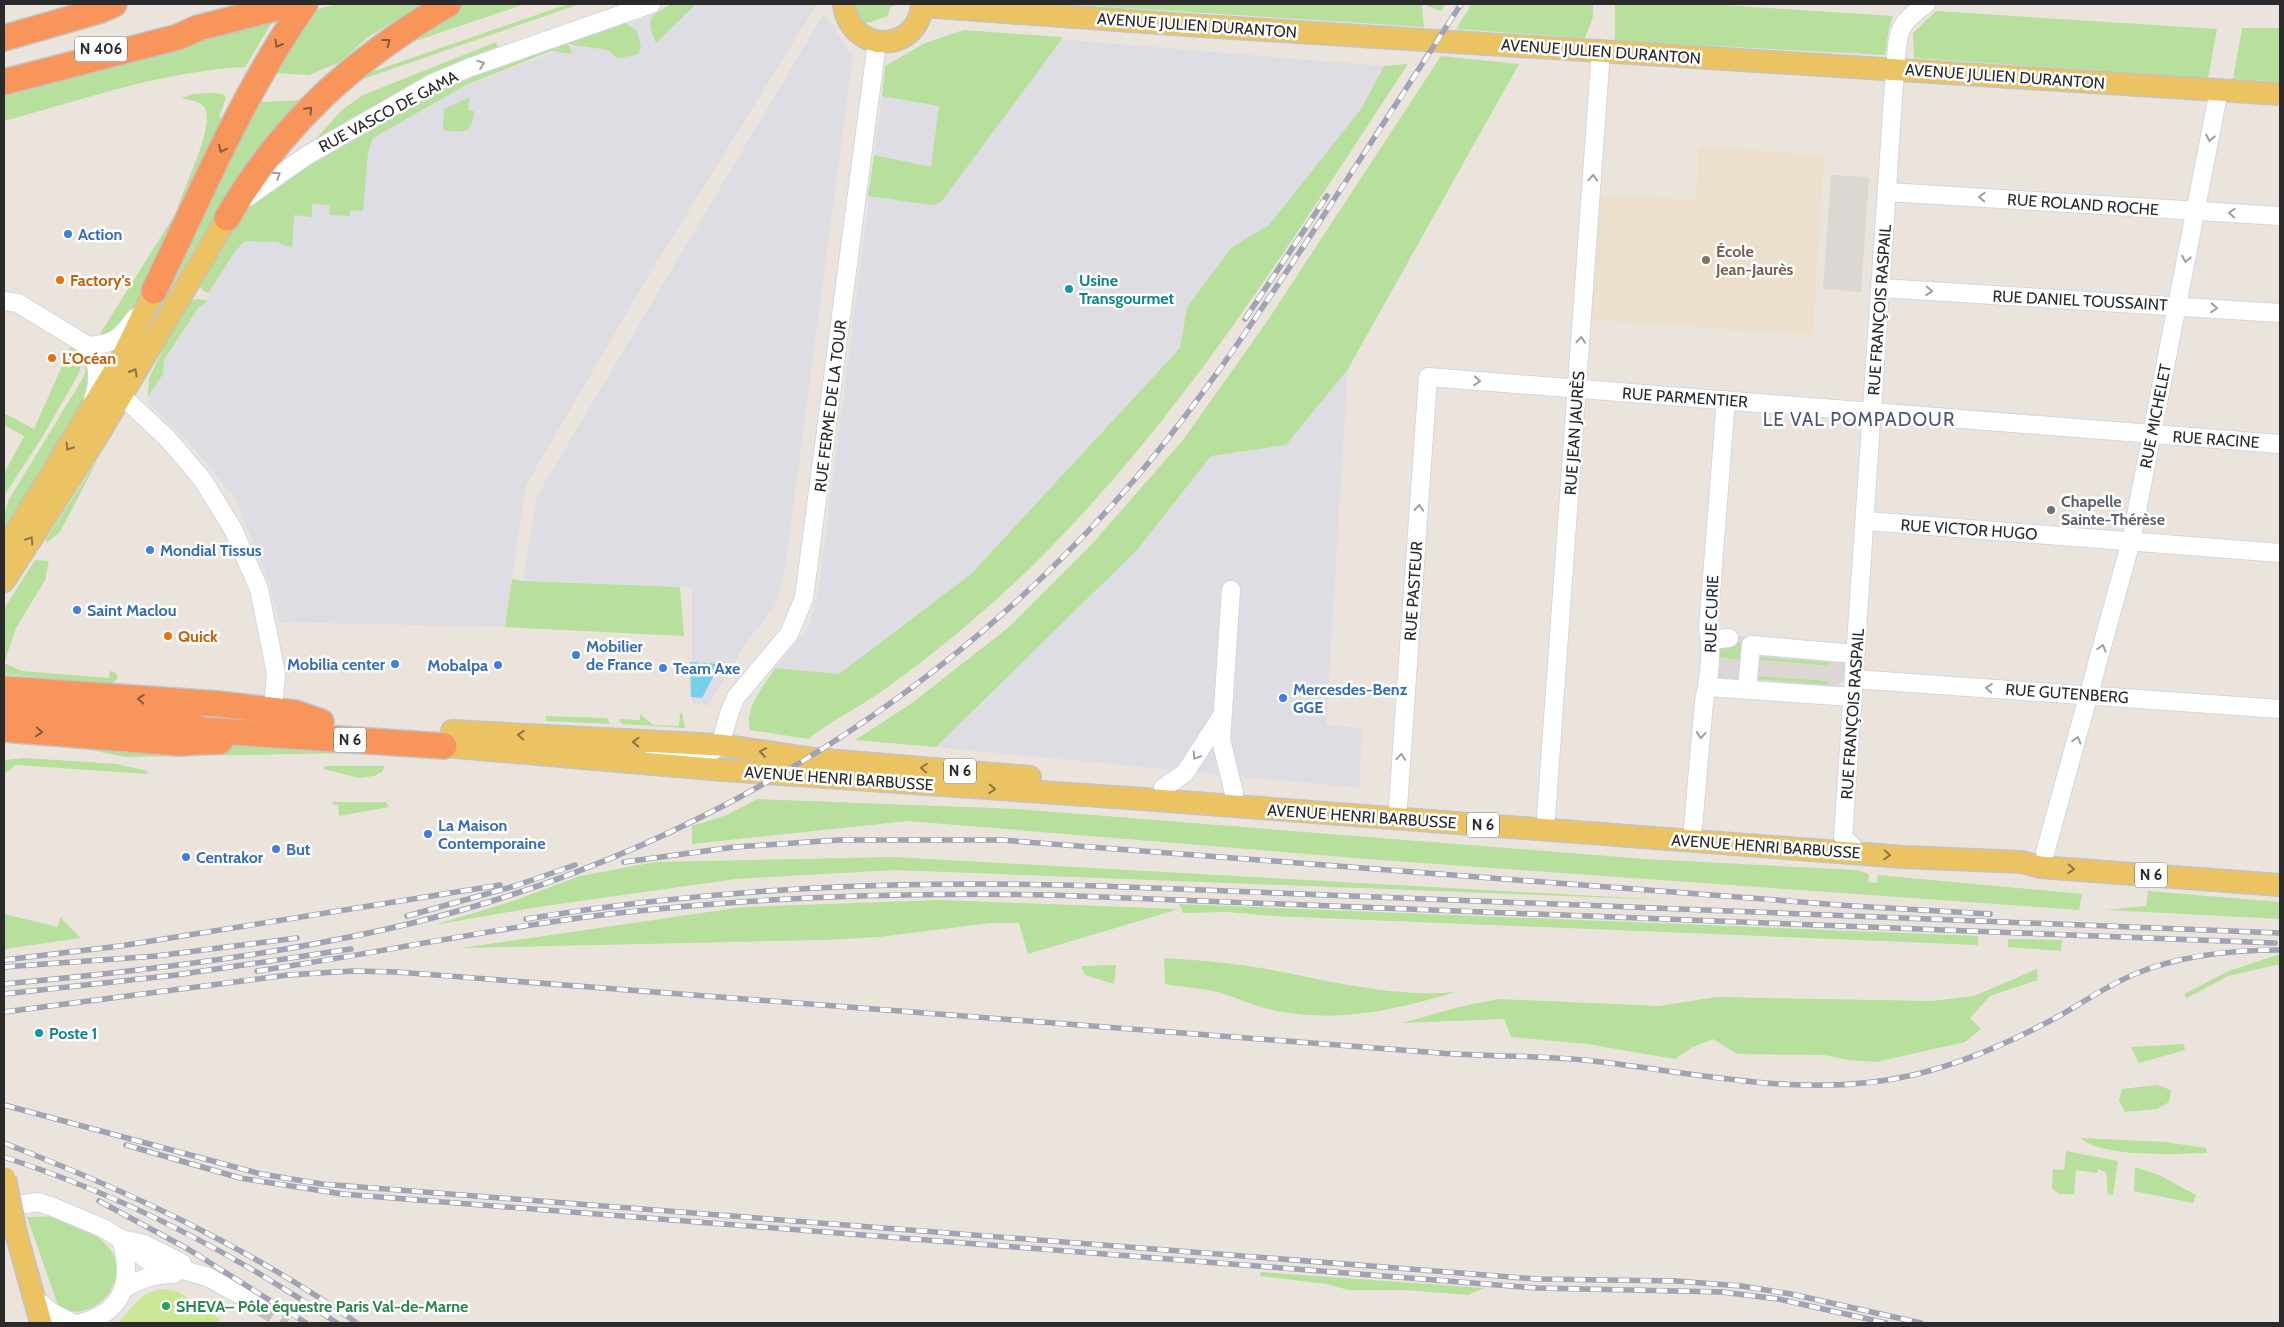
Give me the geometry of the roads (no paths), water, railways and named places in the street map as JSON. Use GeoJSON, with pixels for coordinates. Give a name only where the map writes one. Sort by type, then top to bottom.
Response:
{"type":"FeatureCollection","features":[{"type":"Feature","properties":{"kind":"highway"},"geometry":{"type":"LineString","coordinates":[[4,26],[96,4]]}},
{"type":"Feature","properties":{"kind":"highway"},"geometry":{"type":"LineString","coordinates":[[4,38],[101,10],[114,4]]}},
{"type":"Feature","properties":{"kind":"highway","name":"N 406"},"geometry":{"type":"LineString","coordinates":[[4,73],[177,30],[198,28],[292,4]]}},
{"type":"Feature","properties":{"kind":"highway"},"geometry":{"type":"LineString","coordinates":[[154,291],[244,105],[282,38],[305,4]]}},
{"type":"Feature","properties":{"kind":"highway"},"geometry":{"type":"LineString","coordinates":[[227,218],[246,185],[279,142],[348,72],[400,32],[448,4]]}},
{"type":"Feature","properties":{"kind":"highway"},"geometry":{"type":"LineString","coordinates":[[4,82],[169,39],[198,28]]}},
{"type":"Feature","properties":{"kind":"highway"},"geometry":{"type":"LineString","coordinates":[[4,689],[218,704],[294,713],[321,722]]}},
{"type":"Feature","properties":{"kind":"highway","name":"N 6"},"geometry":{"type":"LineString","coordinates":[[4,709],[186,724],[202,730],[448,738]]}},
{"type":"Feature","properties":{"kind":"highway","name":"N 6"},"geometry":{"type":"LineString","coordinates":[[186,724],[200,718],[279,723],[321,722],[448,738]]}},
{"type":"Feature","properties":{"kind":"highway"},"geometry":{"type":"LineString","coordinates":[[4,729],[179,743],[241,740],[256,733]]}},
{"type":"Feature","properties":{"kind":"main road"},"geometry":{"type":"LineString","coordinates":[[843,6],[847,19],[857,32],[877,42],[892,41],[908,33],[916,24],[922,5]]}},
{"type":"Feature","properties":{"kind":"main road","name":"AVENUE JULIEN DURANTON"},"geometry":{"type":"LineString","coordinates":[[922,5],[1187,25],[2280,94]]}},
{"type":"Feature","properties":{"kind":"main road"},"geometry":{"type":"LineString","coordinates":[[4,581],[95,440],[120,395],[227,218]]}},
{"type":"Feature","properties":{"kind":"main road"},"geometry":{"type":"LineString","coordinates":[[4,551],[121,360],[154,291]]}},
{"type":"Feature","properties":{"kind":"main road","name":"AVENUE HENRI BARBUSSE"},"geometry":{"type":"LineString","coordinates":[[448,738],[720,745],[814,759],[1163,788],[1843,837],[2280,872]]}},
{"type":"Feature","properties":{"kind":"main road","name":"AVENUE HENRI BARBUSSE"},"geometry":{"type":"LineString","coordinates":[[448,738],[644,763],[1860,853],[2022,862],[2040,867],[2280,885]]}},
{"type":"Feature","properties":{"kind":"main road"},"geometry":{"type":"LineString","coordinates":[[2022,862],[2040,858],[2045,853]]}},
{"type":"Feature","properties":{"kind":"main road"},"geometry":{"type":"LineString","coordinates":[[4,1170],[16,1233],[41,1323]]}},
{"type":"Feature","properties":{"kind":"street","name":"RUE FRANÇOIS RASPAIL"},"geometry":{"type":"LineString","coordinates":[[1843,837],[1866,521],[1895,69],[1900,28],[1909,16],[1926,4]]}},
{"type":"Feature","properties":{"kind":"street","name":"RUE VASCO DE GAMA"},"geometry":{"type":"LineString","coordinates":[[227,218],[252,192],[298,161],[433,83],[471,67],[644,7]]}},
{"type":"Feature","properties":{"kind":"street","name":"RUE FERME DE LA TOUR"},"geometry":{"type":"LineString","coordinates":[[720,745],[730,710],[736,697],[789,634],[804,598],[877,42]]}},
{"type":"Feature","properties":{"kind":"street","name":"RUE JEAN JAURÈS"},"geometry":{"type":"LineString","coordinates":[[1546,817],[1601,50]]}},
{"type":"Feature","properties":{"kind":"street","name":"RUE MICHELET"},"geometry":{"type":"LineString","coordinates":[[2045,853],[2132,541],[2151,434],[2219,90]]}},
{"type":"Feature","properties":{"kind":"street","name":"RUE ROLAND ROCHE"},"geometry":{"type":"LineString","coordinates":[[1887,192],[2280,216]]}},
{"type":"Feature","properties":{"kind":"street","name":"RUE DANIEL TOUSSAINT"},"geometry":{"type":"LineString","coordinates":[[1880,288],[2280,312]]}},
{"type":"Feature","properties":{"kind":"street"},"geometry":{"type":"LineString","coordinates":[[88,346],[101,345],[118,339],[154,291]]}},
{"type":"Feature","properties":{"kind":"street"},"geometry":{"type":"LineString","coordinates":[[4,301],[18,303],[88,346],[99,370],[97,388],[85,420]]}},
{"type":"Feature","properties":{"kind":"street","name":"RUE PARMENTIER"},"geometry":{"type":"LineString","coordinates":[[1428,377],[2151,434]]}},
{"type":"Feature","properties":{"kind":"street","name":"RUE PASTEUR"},"geometry":{"type":"LineString","coordinates":[[1398,806],[1428,377]]}},
{"type":"Feature","properties":{"kind":"street"},"geometry":{"type":"LineString","coordinates":[[120,395],[168,439],[202,479],[232,528],[259,589],[276,672],[273,710]]}},
{"type":"Feature","properties":{"kind":"street","name":"RUE CURIE"},"geometry":{"type":"LineString","coordinates":[[1693,827],[1707,687],[1710,640],[1708,628],[1726,400]]}},
{"type":"Feature","properties":{"kind":"street","name":"RUE RACINE"},"geometry":{"type":"LineString","coordinates":[[2151,434],[2280,444]]}},
{"type":"Feature","properties":{"kind":"street","name":"RUE VICTOR HUGO"},"geometry":{"type":"LineString","coordinates":[[1866,521],[2280,553]]}},
{"type":"Feature","properties":{"kind":"street"},"geometry":{"type":"LineString","coordinates":[[1231,590],[1221,716],[1221,740],[1234,793]]}},
{"type":"Feature","properties":{"kind":"street"},"geometry":{"type":"LineString","coordinates":[[1710,640],[1729,638]]}},
{"type":"Feature","properties":{"kind":"street"},"geometry":{"type":"LineString","coordinates":[[1747,690],[1751,645],[1856,654]]}},
{"type":"Feature","properties":{"kind":"street","name":"RUE GUTENBERG"},"geometry":{"type":"LineString","coordinates":[[1854,679],[2280,709]]}},
{"type":"Feature","properties":{"kind":"street"},"geometry":{"type":"LineString","coordinates":[[1707,687],[1852,697]]}},
{"type":"Feature","properties":{"kind":"street"},"geometry":{"type":"LineString","coordinates":[[1163,788],[1185,773],[1221,716]]}},
{"type":"Feature","properties":{"kind":"street"},"geometry":{"type":"LineString","coordinates":[[644,763],[673,754],[706,755],[720,745]]}},
{"type":"Feature","properties":{"kind":"street"},"geometry":{"type":"LineString","coordinates":[[1843,837],[1860,853]]}},
{"type":"Feature","properties":{"kind":"street"},"geometry":{"type":"LineString","coordinates":[[4,1207],[32,1202],[44,1203],[91,1222],[121,1239],[144,1244],[177,1260],[197,1274]]}},
{"type":"Feature","properties":{"kind":"street"},"geometry":{"type":"LineString","coordinates":[[121,1239],[127,1266],[125,1288]]}},
{"type":"Feature","properties":{"kind":"street"},"geometry":{"type":"LineString","coordinates":[[80,1323],[96,1318],[111,1308],[125,1288],[141,1278],[156,1274],[197,1274],[208,1277],[258,1305]]}},
{"type":"Feature","properties":{"kind":"street"},"geometry":{"type":"LineString","coordinates":[[34,1298],[53,1313],[72,1323]]}},
{"type":"Feature","properties":{"kind":"water"},"geometry":{"type":"Polygon","coordinates":[[[690,662],[720,664],[702,698],[691,697],[690,662]]]}},
{"type":"Feature","properties":{"kind":"tunnel"},"geometry":{"type":"LineString","coordinates":[[258,1305],[287,1323]]}},
{"type":"Feature","properties":{"kind":"railway"},"geometry":{"type":"LineString","coordinates":[[4,984],[187,964],[310,945],[371,933],[489,902],[582,870],[672,831],[758,787],[842,736],[922,680],[998,618],[1069,551],[1135,479],[1204,391],[1247,331],[1461,4]]}},
{"type":"Feature","properties":{"kind":"railway"},"geometry":{"type":"LineString","coordinates":[[1245,319],[1327,196]]}},
{"type":"Feature","properties":{"kind":"railway"},"geometry":{"type":"LineString","coordinates":[[624,862],[735,847],[838,840],[1001,840],[1853,906],[1990,914]]}},
{"type":"Feature","properties":{"kind":"railway"},"geometry":{"type":"LineString","coordinates":[[407,916],[515,886],[575,865]]}},
{"type":"Feature","properties":{"kind":"railway"},"geometry":{"type":"LineString","coordinates":[[526,919],[598,908],[741,893],[884,885],[1028,884],[2280,933]]}},
{"type":"Feature","properties":{"kind":"railway"},"geometry":{"type":"LineString","coordinates":[[4,960],[120,946],[500,885]]}},
{"type":"Feature","properties":{"kind":"railway"},"geometry":{"type":"LineString","coordinates":[[257,971],[521,926],[610,914],[720,903],[940,894],[1051,895],[2275,943]]}},
{"type":"Feature","properties":{"kind":"railway"},"geometry":{"type":"LineString","coordinates":[[4,967],[156,956],[297,938]]}},
{"type":"Feature","properties":{"kind":"railway"},"geometry":{"type":"LineString","coordinates":[[4,994],[176,975],[351,949]]}},
{"type":"Feature","properties":{"kind":"railway"},"geometry":{"type":"LineString","coordinates":[[4,1012],[288,975],[352,971],[397,972],[1440,1053],[1574,1059],[1753,1082],[1833,1085],[1873,1082],[1913,1075],[1969,1058],[2024,1034],[2115,983],[2170,962],[2206,955],[2280,950]]}},
{"type":"Feature","properties":{"kind":"railway"},"geometry":{"type":"LineString","coordinates":[[4,1105],[261,1174],[322,1184],[1537,1279],[1676,1281],[1741,1286],[1791,1294],[1921,1323]]}},
{"type":"Feature","properties":{"kind":"railway"},"geometry":{"type":"LineString","coordinates":[[4,1143],[50,1161],[186,1222],[316,1295],[357,1323]]}},
{"type":"Feature","properties":{"kind":"railway"},"geometry":{"type":"LineString","coordinates":[[126,1145],[240,1178],[342,1194],[1537,1288],[1722,1292],[1778,1299],[1886,1323]]}},
{"type":"Feature","properties":{"kind":"railway"},"geometry":{"type":"LineString","coordinates":[[4,1157],[91,1189],[176,1228],[258,1273],[337,1323]]}},
{"type":"Feature","properties":{"kind":"railway"},"geometry":{"type":"LineString","coordinates":[[99,1201],[188,1249],[306,1323]]}},
{"type":"Feature","properties":{"kind":"place","name":"Action"},"geometry":{"type":"Point","coordinates":[68,234]}},
{"type":"Feature","properties":{"kind":"place","name":"École Jean-Jaurès"},"geometry":{"type":"Point","coordinates":[1706,260]}},
{"type":"Feature","properties":{"kind":"place","name":"Factory's"},"geometry":{"type":"Point","coordinates":[60,280]}},
{"type":"Feature","properties":{"kind":"place","name":"Usine Transgourmet"},"geometry":{"type":"Point","coordinates":[1069,289]}},
{"type":"Feature","properties":{"kind":"place","name":"L'Océan"},"geometry":{"type":"Point","coordinates":[52,358]}},
{"type":"Feature","properties":{"kind":"place","name":"Chapelle Sainte-Thérèse"},"geometry":{"type":"Point","coordinates":[2051,510]}},
{"type":"Feature","properties":{"kind":"place","name":"Mondial Tissus"},"geometry":{"type":"Point","coordinates":[150,550]}},
{"type":"Feature","properties":{"kind":"place","name":"Saint Maclou"},"geometry":{"type":"Point","coordinates":[77,610]}},
{"type":"Feature","properties":{"kind":"place","name":"Quick"},"geometry":{"type":"Point","coordinates":[168,636]}},
{"type":"Feature","properties":{"kind":"place","name":"Mobilier de France"},"geometry":{"type":"Point","coordinates":[576,655]}},
{"type":"Feature","properties":{"kind":"place","name":"Mobilia center"},"geometry":{"type":"Point","coordinates":[395,664]}},
{"type":"Feature","properties":{"kind":"place","name":"Mobalpa"},"geometry":{"type":"Point","coordinates":[498,665]}},
{"type":"Feature","properties":{"kind":"place","name":"Team Axe"},"geometry":{"type":"Point","coordinates":[663,668]}},
{"type":"Feature","properties":{"kind":"place","name":"Mercesdes-Benz GGE"},"geometry":{"type":"Point","coordinates":[1283,698]}},
{"type":"Feature","properties":{"kind":"place","name":"La Maison Contemporaine"},"geometry":{"type":"Point","coordinates":[428,834]}},
{"type":"Feature","properties":{"kind":"place","name":"But"},"geometry":{"type":"Point","coordinates":[276,849]}},
{"type":"Feature","properties":{"kind":"place","name":"Centrakor"},"geometry":{"type":"Point","coordinates":[186,857]}},
{"type":"Feature","properties":{"kind":"place","name":"Poste 1"},"geometry":{"type":"Point","coordinates":[39,1033]}},
{"type":"Feature","properties":{"kind":"place","name":"SHEVA– Pôle équestre Paris Val-de-Marne"},"geometry":{"type":"Point","coordinates":[166,1306]}},
{"type":"Feature","properties":{"kind":"district","name":"LE VAL POMPADOUR"},"geometry":{"type":"Point","coordinates":[1859,419]}}]}
